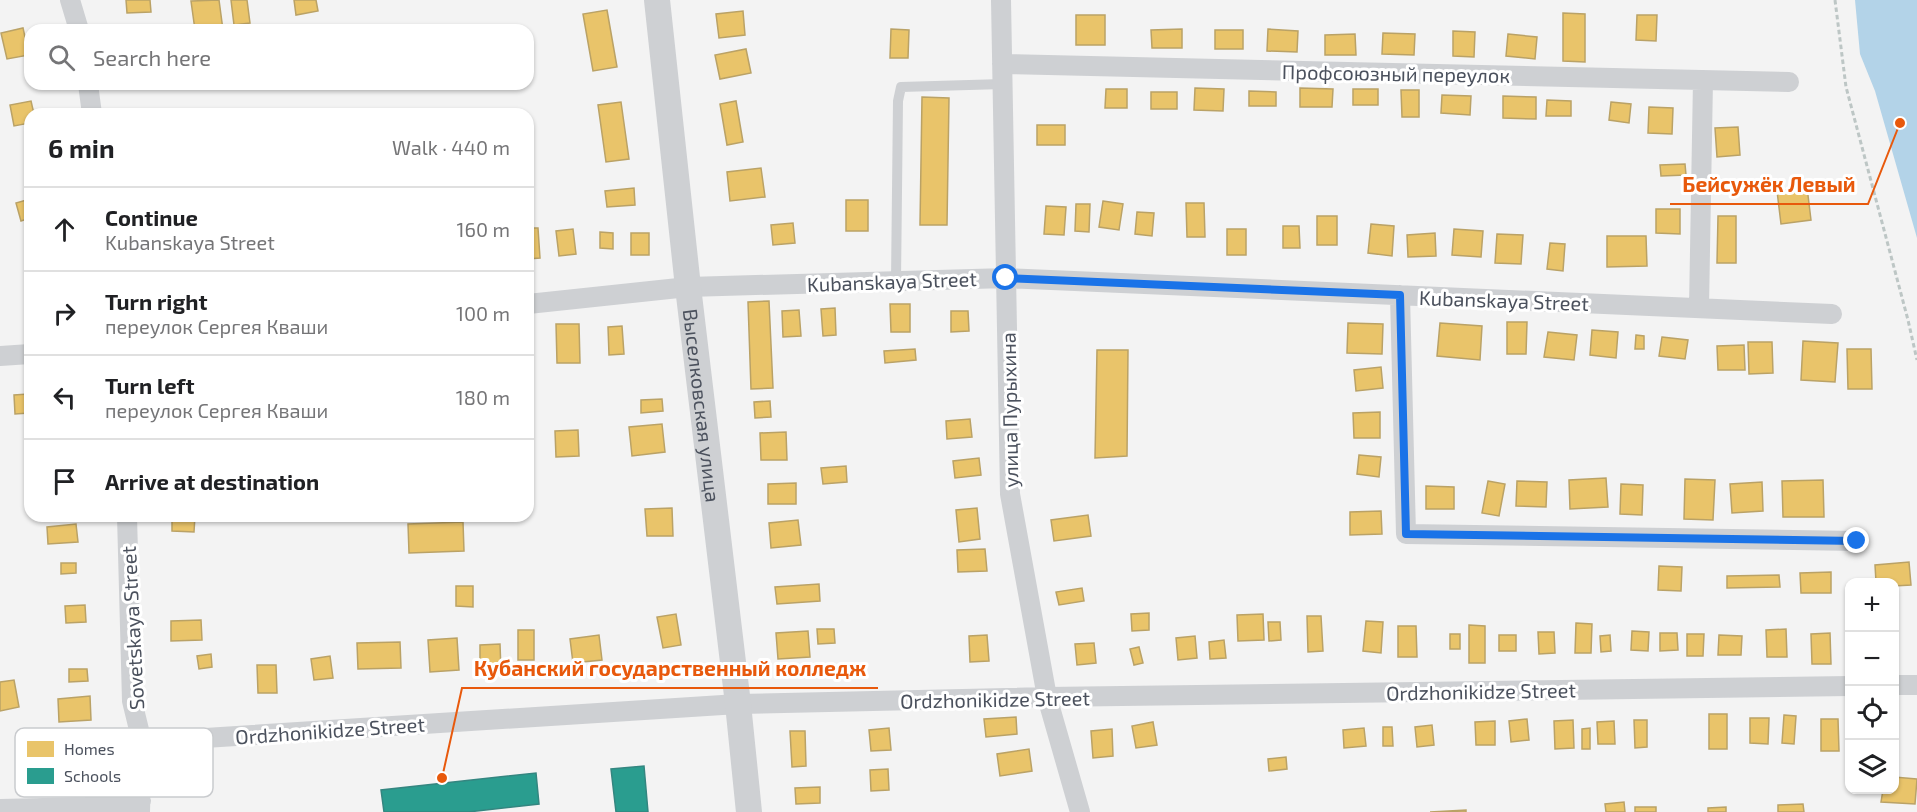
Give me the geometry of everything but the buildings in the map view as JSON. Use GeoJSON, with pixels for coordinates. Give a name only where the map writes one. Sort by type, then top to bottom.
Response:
{"type":"FeatureCollection","features":[{"type":"Feature","properties":{"kind":"street"},"geometry":{"type":"LineString","coordinates":[[70,0],[77,24]]}},
{"type":"Feature","properties":{"kind":"street","name":"Выселковская улица"},"geometry":{"type":"LineString","coordinates":[[657,0],[749,812]]}},
{"type":"Feature","properties":{"kind":"street","name":"улица Пурыхина"},"geometry":{"type":"LineString","coordinates":[[1001,0],[1010,494],[1047,697],[1080,812]]}},
{"type":"Feature","properties":{"kind":"street","name":"Профсоюзный переулок"},"geometry":{"type":"LineString","coordinates":[[1002,64],[1789,82]]}},
{"type":"Feature","properties":{"kind":"street"},"geometry":{"type":"LineString","coordinates":[[1699,308],[1703,80]]}},
{"type":"Feature","properties":{"kind":"street"},"geometry":{"type":"LineString","coordinates":[[89,90],[91,108]]}},
{"type":"Feature","properties":{"kind":"street","name":"Kubanskaya Street"},"geometry":{"type":"LineString","coordinates":[[534,303],[688,287],[1006,278],[1832,314]]}},
{"type":"Feature","properties":{"kind":"street"},"geometry":{"type":"LineString","coordinates":[[1400,295],[1406,534],[1857,541]]}},
{"type":"Feature","properties":{"kind":"street"},"geometry":{"type":"LineString","coordinates":[[0,356],[24,354]]}},
{"type":"Feature","properties":{"kind":"street","name":"Sovetskaya Street"},"geometry":{"type":"LineString","coordinates":[[127,522],[132,701],[139,728]]}},
{"type":"Feature","properties":{"kind":"street"},"geometry":{"type":"LineString","coordinates":[[1899,685],[1917,685]]}},
{"type":"Feature","properties":{"kind":"street","name":"Ordzhonikidze Street"},"geometry":{"type":"LineString","coordinates":[[213,737],[738,704],[1047,697],[1845,686]]}},
{"type":"Feature","properties":{"kind":"street"},"geometry":{"type":"LineString","coordinates":[[0,809],[140,806]]}},
{"type":"Feature","properties":{"kind":"lane"},"geometry":{"type":"LineString","coordinates":[[896,281],[898,101],[901,87],[1003,84]]}},
{"type":"Feature","properties":{"kind":"path"},"geometry":{"type":"LineString","coordinates":[[1835,0],[1846,87],[1917,360]]}},
{"type":"Feature","properties":{"kind":"water"},"geometry":{"type":"Polygon","coordinates":[[[1855,0],[1917,0],[1917,238],[1875,91],[1860,54],[1855,0]]]}},
{"type":"Feature","properties":{"kind":"place","name":"Бейсужёк Левый"},"geometry":{"type":"Point","coordinates":[1900,123]}},
{"type":"Feature","properties":{"kind":"place","name":"Кубанский государственный колледж"},"geometry":{"type":"Point","coordinates":[442,778]}},
{"type":"Feature","properties":{"kind":"route"},"geometry":{"type":"LineString","coordinates":[[1006,278],[1400,295],[1406,534],[1857,541]]}}]}
